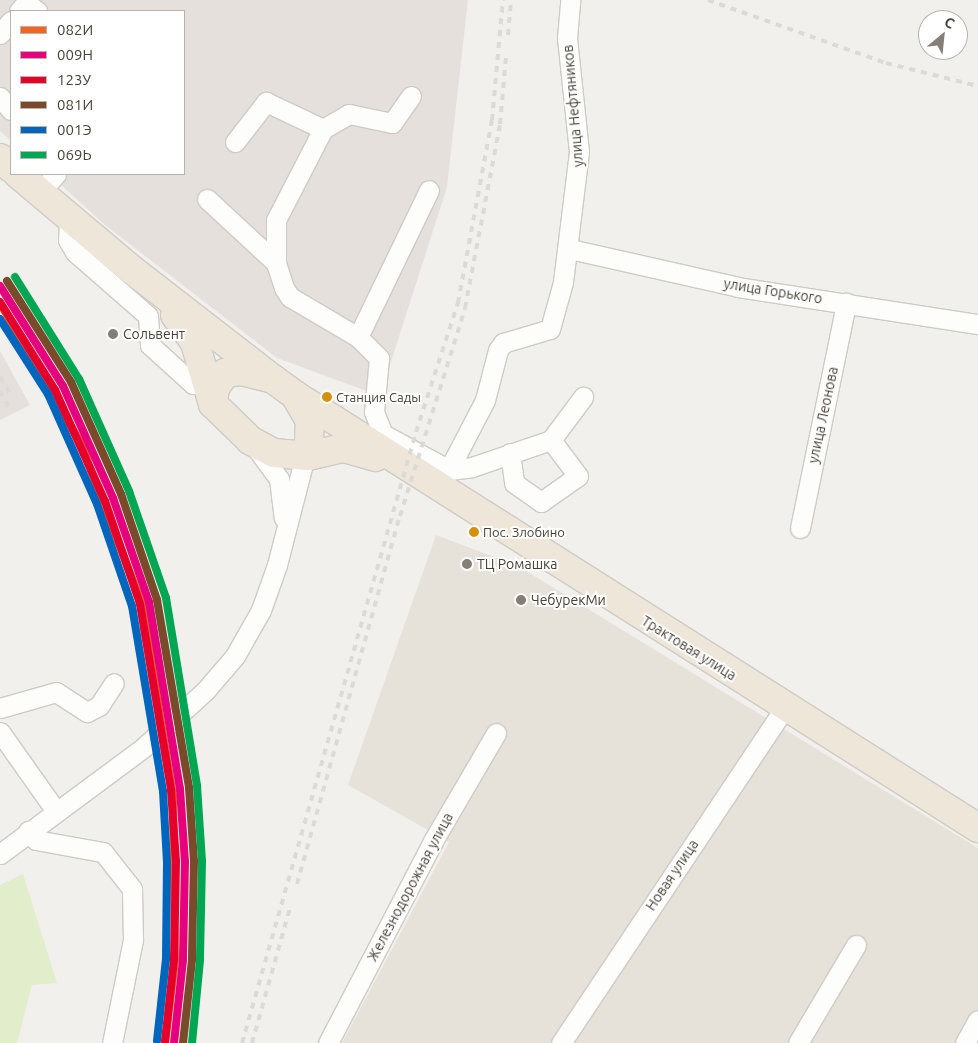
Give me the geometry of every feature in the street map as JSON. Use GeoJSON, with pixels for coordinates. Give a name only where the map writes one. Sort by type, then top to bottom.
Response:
{"type":"FeatureCollection","features":[{"type":"Feature","properties":{"kind":"highway"},"geometry":{"type":"LineString","coordinates":[[0,158],[10,167]]}},
{"type":"Feature","properties":{"kind":"highway"},"geometry":{"type":"LineString","coordinates":[[21,175],[48,183],[69,217],[131,269],[173,312],[195,343],[211,394],[250,440],[274,453],[306,456],[344,448],[402,465]]}},
{"type":"Feature","properties":{"kind":"highway","name":"Трактовая улица"},"geometry":{"type":"LineString","coordinates":[[131,269],[295,395],[402,465],[443,479],[784,708],[978,828]]}},
{"type":"Feature","properties":{"kind":"highway"},"geometry":{"type":"LineString","coordinates":[[211,394],[225,373],[241,370],[273,379]]}},
{"type":"Feature","properties":{"kind":"highway"},"geometry":{"type":"LineString","coordinates":[[295,395],[310,421],[306,456]]}},
{"type":"Feature","properties":{"kind":"street","name":"улица Нефтяников"},"geometry":{"type":"LineString","coordinates":[[443,479],[485,400],[503,344],[550,329],[570,249],[579,152],[567,38],[570,0]]}},
{"type":"Feature","properties":{"kind":"street"},"geometry":{"type":"LineString","coordinates":[[20,10],[26,3],[36,10]]}},
{"type":"Feature","properties":{"kind":"street"},"geometry":{"type":"LineString","coordinates":[[0,34],[10,22]]}},
{"type":"Feature","properties":{"kind":"street"},"geometry":{"type":"LineString","coordinates":[[411,96],[392,123],[349,114],[323,129],[276,220],[276,263],[290,296],[358,337],[379,358],[374,412],[382,434],[443,479],[510,453],[551,440],[583,397]]}},
{"type":"Feature","properties":{"kind":"street"},"geometry":{"type":"LineString","coordinates":[[0,97],[10,109]]}},
{"type":"Feature","properties":{"kind":"street"},"geometry":{"type":"LineString","coordinates":[[235,142],[266,102],[323,129]]}},
{"type":"Feature","properties":{"kind":"street"},"geometry":{"type":"LineString","coordinates":[[358,337],[429,190]]}},
{"type":"Feature","properties":{"kind":"street"},"geometry":{"type":"LineString","coordinates":[[207,199],[276,263]]}},
{"type":"Feature","properties":{"kind":"street"},"geometry":{"type":"LineString","coordinates":[[69,217],[68,240],[76,252],[148,316],[150,345],[193,384],[211,394]]}},
{"type":"Feature","properties":{"kind":"street","name":"улица Горького"},"geometry":{"type":"LineString","coordinates":[[570,249],[738,287],[978,324]]}},
{"type":"Feature","properties":{"kind":"street","name":"улица Леонова"},"geometry":{"type":"LineString","coordinates":[[800,528],[846,303]]}},
{"type":"Feature","properties":{"kind":"street"},"geometry":{"type":"LineString","coordinates":[[250,440],[279,479],[286,534]]}},
{"type":"Feature","properties":{"kind":"street"},"geometry":{"type":"LineString","coordinates":[[510,453],[514,483],[542,502],[578,476],[551,440]]}},
{"type":"Feature","properties":{"kind":"street"},"geometry":{"type":"LineString","coordinates":[[0,854],[28,831],[144,746],[205,691],[235,656],[261,610],[286,534],[306,456]]}},
{"type":"Feature","properties":{"kind":"street"},"geometry":{"type":"LineString","coordinates":[[0,708],[56,692],[87,712],[99,706],[114,683]]}},
{"type":"Feature","properties":{"kind":"street","name":"Новая улица"},"geometry":{"type":"LineString","coordinates":[[561,1043],[784,708]]}},
{"type":"Feature","properties":{"kind":"street"},"geometry":{"type":"LineString","coordinates":[[0,732],[56,811]]}},
{"type":"Feature","properties":{"kind":"street","name":"Железнодорожная улица"},"geometry":{"type":"LineString","coordinates":[[328,1043],[433,841],[496,733]]}},
{"type":"Feature","properties":{"kind":"street"},"geometry":{"type":"LineString","coordinates":[[28,831],[36,840],[103,852],[132,889],[133,940],[112,1043]]}},
{"type":"Feature","properties":{"kind":"street"},"geometry":{"type":"LineString","coordinates":[[798,1043],[856,945]]}},
{"type":"Feature","properties":{"kind":"street"},"geometry":{"type":"LineString","coordinates":[[965,1043],[978,1020]]}},
{"type":"Feature","properties":{"kind":"shaded area"},"geometry":{"type":"Polygon","coordinates":[[[0,0],[468,0],[447,187],[380,396],[277,358],[105,225],[50,175],[185,175],[185,10],[10,10],[10,140],[0,131],[0,0]]]}},
{"type":"Feature","properties":{"kind":"shaded area"},"geometry":{"type":"Polygon","coordinates":[[[0,351],[30,405],[0,420],[0,351]]]}},
{"type":"Feature","properties":{"kind":"shaded area"},"geometry":{"type":"Polygon","coordinates":[[[436,535],[518,566],[978,848],[978,1043],[342,1043],[449,842],[348,785],[436,535]]]}},
{"type":"Feature","properties":{"kind":"green space"},"geometry":{"type":"Polygon","coordinates":[[[23,874],[57,983],[32,985],[17,1043],[0,1043],[0,885],[23,874]]]}},
{"type":"Feature","properties":{"kind":"railway"},"geometry":{"type":"LineString","coordinates":[[242,1043],[416,432],[458,303],[492,120],[503,0]]}},
{"type":"Feature","properties":{"kind":"railway"},"geometry":{"type":"LineString","coordinates":[[508,35],[511,0]]}},
{"type":"Feature","properties":{"kind":"railway"},"geometry":{"type":"LineString","coordinates":[[708,0],[886,63],[978,86]]}},
{"type":"Feature","properties":{"kind":"railway"},"geometry":{"type":"LineString","coordinates":[[297,884],[400,516],[465,308],[500,124],[506,57]]}},
{"type":"Feature","properties":{"kind":"railway"},"geometry":{"type":"LineString","coordinates":[[0,377],[10,393]]}},
{"type":"Feature","properties":{"kind":"railway"},"geometry":{"type":"LineString","coordinates":[[0,391],[8,406]]}},
{"type":"Feature","properties":{"kind":"railway"},"geometry":{"type":"LineString","coordinates":[[252,1043],[290,908]]}},
{"type":"Feature","properties":{"kind":"transit line","name":"069Ь"},"geometry":{"type":"LineString","coordinates":[[15,277],[79,379],[129,491],[166,598],[197,786],[202,861],[200,960],[192,1043]]}},
{"type":"Feature","properties":{"kind":"transit line","name":"081И"},"geometry":{"type":"LineString","coordinates":[[7,281],[71,382],[121,494],[157,600],[189,788],[194,861],[192,960],[183,1043]]}},
{"type":"Feature","properties":{"kind":"transit line","name":"009Н"},"geometry":{"type":"LineString","coordinates":[[0,286],[63,386],[113,498],[149,602],[180,789],[185,862],[183,960],[174,1043]]}},
{"type":"Feature","properties":{"kind":"transit line","name":"123У"},"geometry":{"type":"LineString","coordinates":[[0,302],[55,390],[105,501],[140,604],[171,790],[176,862],[174,959],[165,1042]]}},
{"type":"Feature","properties":{"kind":"transit line","name":"082И"},"geometry":{"type":"LineString","coordinates":[[0,303],[81,444],[142,605],[173,797],[175,960],[165,1043]]}},
{"type":"Feature","properties":{"kind":"transit line","name":"001Э"},"geometry":{"type":"LineString","coordinates":[[0,319],[48,394],[97,504],[132,606],[163,791],[167,862],[166,959],[157,1041]]}},
{"type":"Feature","properties":{"kind":"place","name":"Сольвент"},"geometry":{"type":"Point","coordinates":[113,334]}},
{"type":"Feature","properties":{"kind":"place","name":"Станция Сады"},"geometry":{"type":"Point","coordinates":[327,397]}},
{"type":"Feature","properties":{"kind":"place","name":"Пос. Злобино"},"geometry":{"type":"Point","coordinates":[474,532]}},
{"type":"Feature","properties":{"kind":"place","name":"ТЦ Ромашка"},"geometry":{"type":"Point","coordinates":[467,564]}},
{"type":"Feature","properties":{"kind":"place","name":"ЧебурекМи"},"geometry":{"type":"Point","coordinates":[521,600]}}]}
